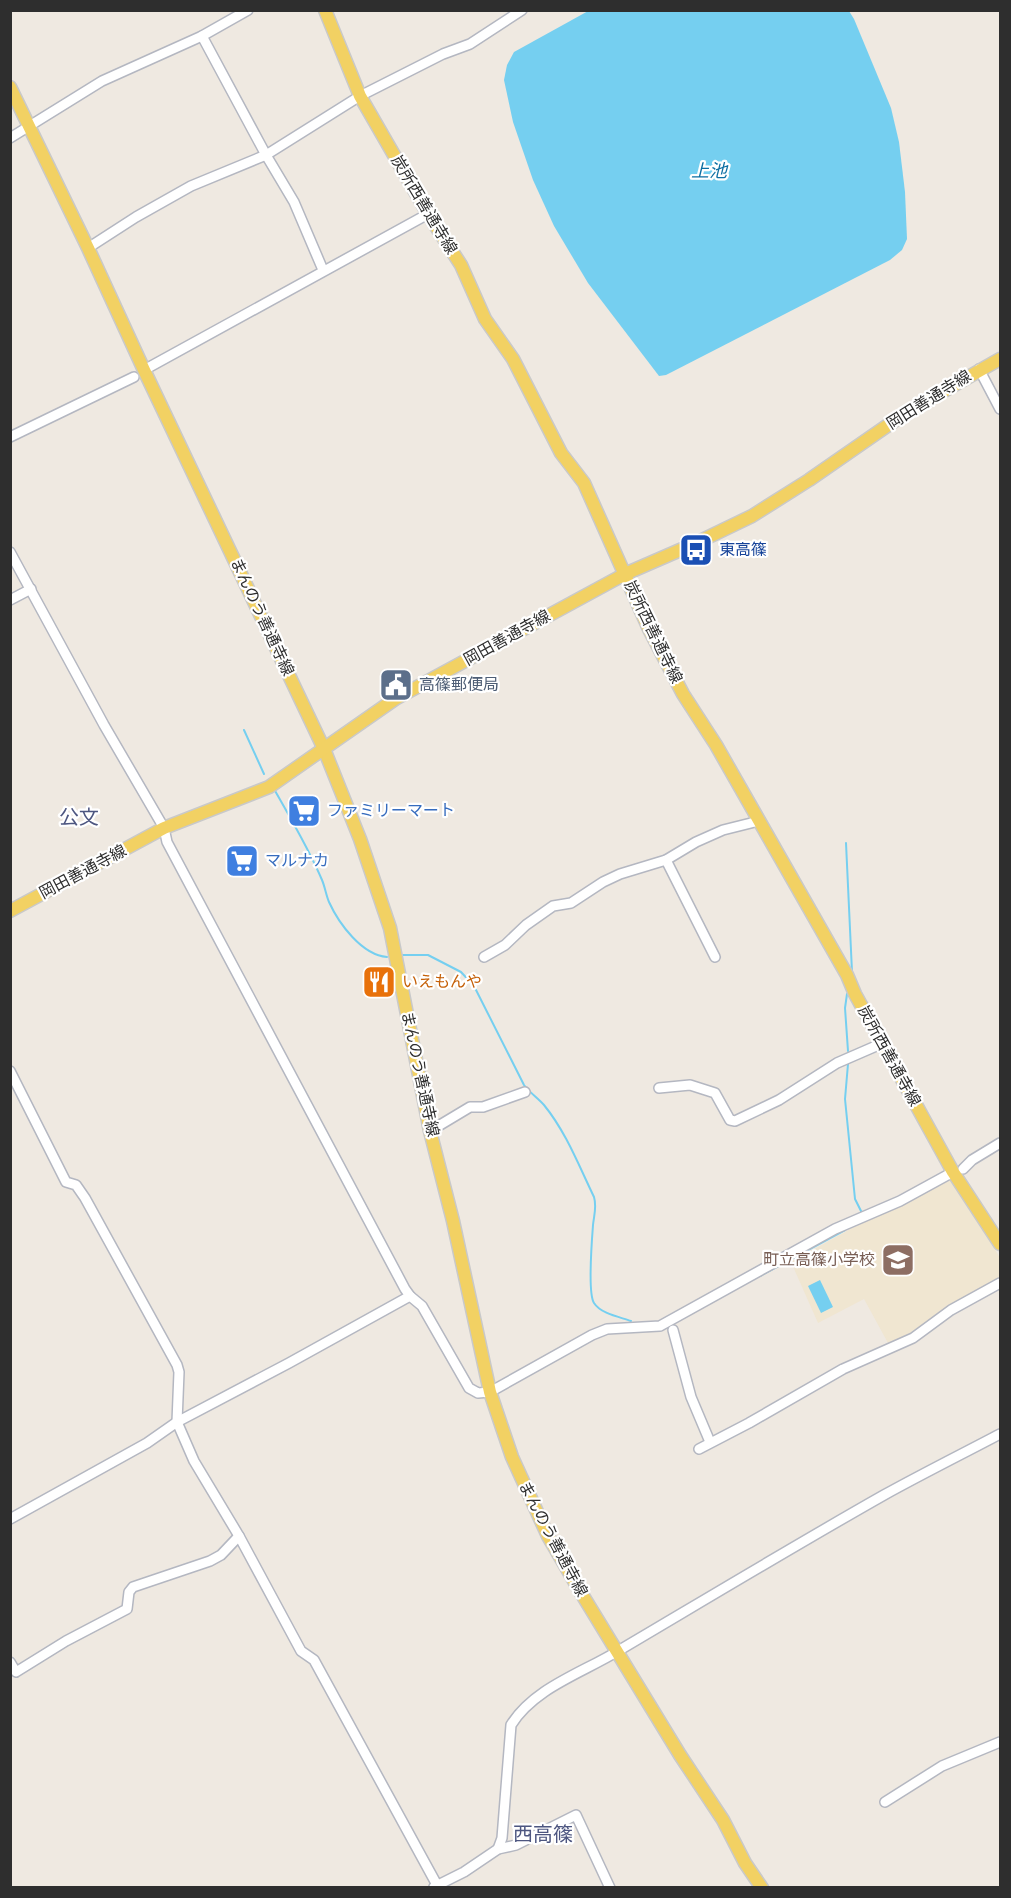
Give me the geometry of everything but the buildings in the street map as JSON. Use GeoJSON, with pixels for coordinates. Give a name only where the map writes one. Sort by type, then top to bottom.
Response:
{"type":"FeatureCollection","features":[{"type":"Feature","properties":{"kind":"main road","name":"炭所西善通寺線"},"geometry":{"type":"LineString","coordinates":[[325,10],[360,96],[428,214],[461,266],[485,319],[513,359],[561,453],[584,483],[648,629],[683,694],[716,745],[847,975],[855,994],[1000,1244]]}},
{"type":"Feature","properties":{"kind":"main road","name":"まんのう善通寺線"},"geometry":{"type":"LineString","coordinates":[[10,87],[88,248],[139,374],[324,749],[360,839],[390,928],[430,1131],[453,1221],[490,1392],[512,1457],[548,1536],[616,1653],[723,1820],[745,1863],[762,1887]]}},
{"type":"Feature","properties":{"kind":"main road","name":"岡田善通寺線"},"geometry":{"type":"LineString","coordinates":[[10,911],[164,828],[269,787],[395,699],[625,574],[752,516],[809,480],[907,412],[1000,359]]}},
{"type":"Feature","properties":{"kind":"street"},"geometry":{"type":"LineString","coordinates":[[10,138],[102,81],[202,36],[248,10]]}},
{"type":"Feature","properties":{"kind":"street"},"geometry":{"type":"LineString","coordinates":[[88,248],[136,217],[191,186],[266,155],[360,96],[443,54],[470,44],[522,10]]}},
{"type":"Feature","properties":{"kind":"street"},"geometry":{"type":"LineString","coordinates":[[202,36],[294,202],[323,270]]}},
{"type":"Feature","properties":{"kind":"street"},"geometry":{"type":"LineString","coordinates":[[10,437],[139,374],[323,270],[428,214]]}},
{"type":"Feature","properties":{"kind":"street"},"geometry":{"type":"LineString","coordinates":[[979,369],[1000,409]]}},
{"type":"Feature","properties":{"kind":"street"},"geometry":{"type":"LineString","coordinates":[[10,552],[104,725],[164,828],[167,842],[410,1296],[422,1305],[469,1388],[478,1393],[490,1392],[592,1335],[607,1329],[660,1326],[855,1219],[900,1201],[958,1171],[1000,1143]]}},
{"type":"Feature","properties":{"kind":"street"},"geometry":{"type":"LineString","coordinates":[[10,600],[31,589]]}},
{"type":"Feature","properties":{"kind":"street"},"geometry":{"type":"LineString","coordinates":[[484,957],[505,945],[526,925],[553,906],[571,903],[603,882],[620,874],[666,860],[696,842],[723,830],[759,821]]}},
{"type":"Feature","properties":{"kind":"street"},"geometry":{"type":"LineString","coordinates":[[666,860],[715,957]]}},
{"type":"Feature","properties":{"kind":"street"},"geometry":{"type":"LineString","coordinates":[[659,1088],[690,1085],[715,1093],[730,1120],[735,1121],[779,1100],[837,1063],[883,1043]]}},
{"type":"Feature","properties":{"kind":"street"},"geometry":{"type":"LineString","coordinates":[[10,1071],[66,1182],[76,1185],[85,1198],[177,1365],[179,1372],[177,1422],[194,1461],[239,1536],[302,1651],[314,1659],[435,1886],[464,1872],[498,1849],[516,1845],[576,1815],[610,1887]]}},
{"type":"Feature","properties":{"kind":"street"},"geometry":{"type":"LineString","coordinates":[[430,1131],[470,1107],[483,1107],[525,1092]]}},
{"type":"Feature","properties":{"kind":"street"},"geometry":{"type":"LineString","coordinates":[[699,1449],[843,1369],[913,1338],[951,1310],[1000,1283]]}},
{"type":"Feature","properties":{"kind":"street"},"geometry":{"type":"LineString","coordinates":[[10,1520],[147,1443],[177,1422],[410,1296]]}},
{"type":"Feature","properties":{"kind":"street"},"geometry":{"type":"LineString","coordinates":[[674,1330],[691,1397],[710,1442]]}},
{"type":"Feature","properties":{"kind":"street"},"geometry":{"type":"LineString","coordinates":[[498,1849],[502,1838],[511,1725],[516,1717],[534,1701],[570,1677],[616,1653],[876,1500],[1000,1434]]}},
{"type":"Feature","properties":{"kind":"street"},"geometry":{"type":"LineString","coordinates":[[10,1662],[16,1672],[66,1641],[127,1610],[129,1592],[133,1587],[210,1561],[221,1555],[239,1536]]}},
{"type":"Feature","properties":{"kind":"street"},"geometry":{"type":"LineString","coordinates":[[885,1802],[942,1766],[1000,1742]]}},
{"type":"Feature","properties":{"kind":"street"},"geometry":{"type":"LineString","coordinates":[[745,1863],[753,1887]]}},
{"type":"Feature","properties":{"kind":"shaded area","name":"町立高篠小学校"},"geometry":{"type":"Polygon","coordinates":[[[953,1179],[1000,1258],[1000,1281],[910,1335],[888,1343],[864,1299],[818,1323],[791,1262],[863,1222],[953,1179]]]}},
{"type":"Feature","properties":{"kind":"water","name":"上池"},"geometry":{"type":"Polygon","coordinates":[[[590,10],[849,11],[891,108],[899,142],[905,192],[907,239],[902,250],[890,260],[666,375],[659,376],[588,283],[554,226],[533,180],[513,122],[504,80],[507,65],[514,52],[590,10]]]}},
{"type":"Feature","properties":{"kind":"water"},"geometry":{"type":"Polygon","coordinates":[[[820,1280],[833,1307],[821,1313],[808,1286],[820,1280]]]}},
{"type":"Feature","properties":{"kind":"waterway"},"geometry":{"type":"LineString","coordinates":[[244,730],[264,774]]}},
{"type":"Feature","properties":{"kind":"waterway"},"geometry":{"type":"LineString","coordinates":[[274,789],[300,834],[322,880],[329,902],[345,929],[360,945],[369,951],[387,957]]}},
{"type":"Feature","properties":{"kind":"waterway"},"geometry":{"type":"LineString","coordinates":[[846,843],[852,972]]}},
{"type":"Feature","properties":{"kind":"waterway"},"geometry":{"type":"LineString","coordinates":[[400,955],[428,955],[461,972],[474,986],[524,1085],[544,1105],[559,1126],[594,1197],[591,1278],[594,1303],[606,1312],[631,1321]]}},
{"type":"Feature","properties":{"kind":"waterway"},"geometry":{"type":"LineString","coordinates":[[847,994],[845,1008],[848,1051]]}},
{"type":"Feature","properties":{"kind":"waterway"},"geometry":{"type":"LineString","coordinates":[[848,1064],[845,1099],[855,1199],[862,1213]]}},
{"type":"Feature","properties":{"kind":"waterway"},"geometry":{"type":"LineString","coordinates":[[760,1276],[845,1230]]}},
{"type":"Feature","properties":{"kind":"waterway"},"geometry":{"type":"LineString","coordinates":[[642,1331],[657,1331]]}},
{"type":"Feature","properties":{"kind":"place","name":"東高篠"},"geometry":{"type":"Point","coordinates":[696,550]}},
{"type":"Feature","properties":{"kind":"place","name":"高篠郵便局"},"geometry":{"type":"Point","coordinates":[396,685]}},
{"type":"Feature","properties":{"kind":"place","name":"ファミリーマート"},"geometry":{"type":"Point","coordinates":[304,811]}},
{"type":"Feature","properties":{"kind":"place","name":"マルナカ"},"geometry":{"type":"Point","coordinates":[242,861]}},
{"type":"Feature","properties":{"kind":"place","name":"いえもんや"},"geometry":{"type":"Point","coordinates":[379,982]}},
{"type":"Feature","properties":{"kind":"place","name":"町立高篠小学校"},"geometry":{"type":"Point","coordinates":[898,1260]}},
{"type":"Feature","properties":{"kind":"district","name":"公文"},"geometry":{"type":"Point","coordinates":[79,818]}},
{"type":"Feature","properties":{"kind":"district","name":"西高篠"},"geometry":{"type":"Point","coordinates":[543,1835]}}]}
